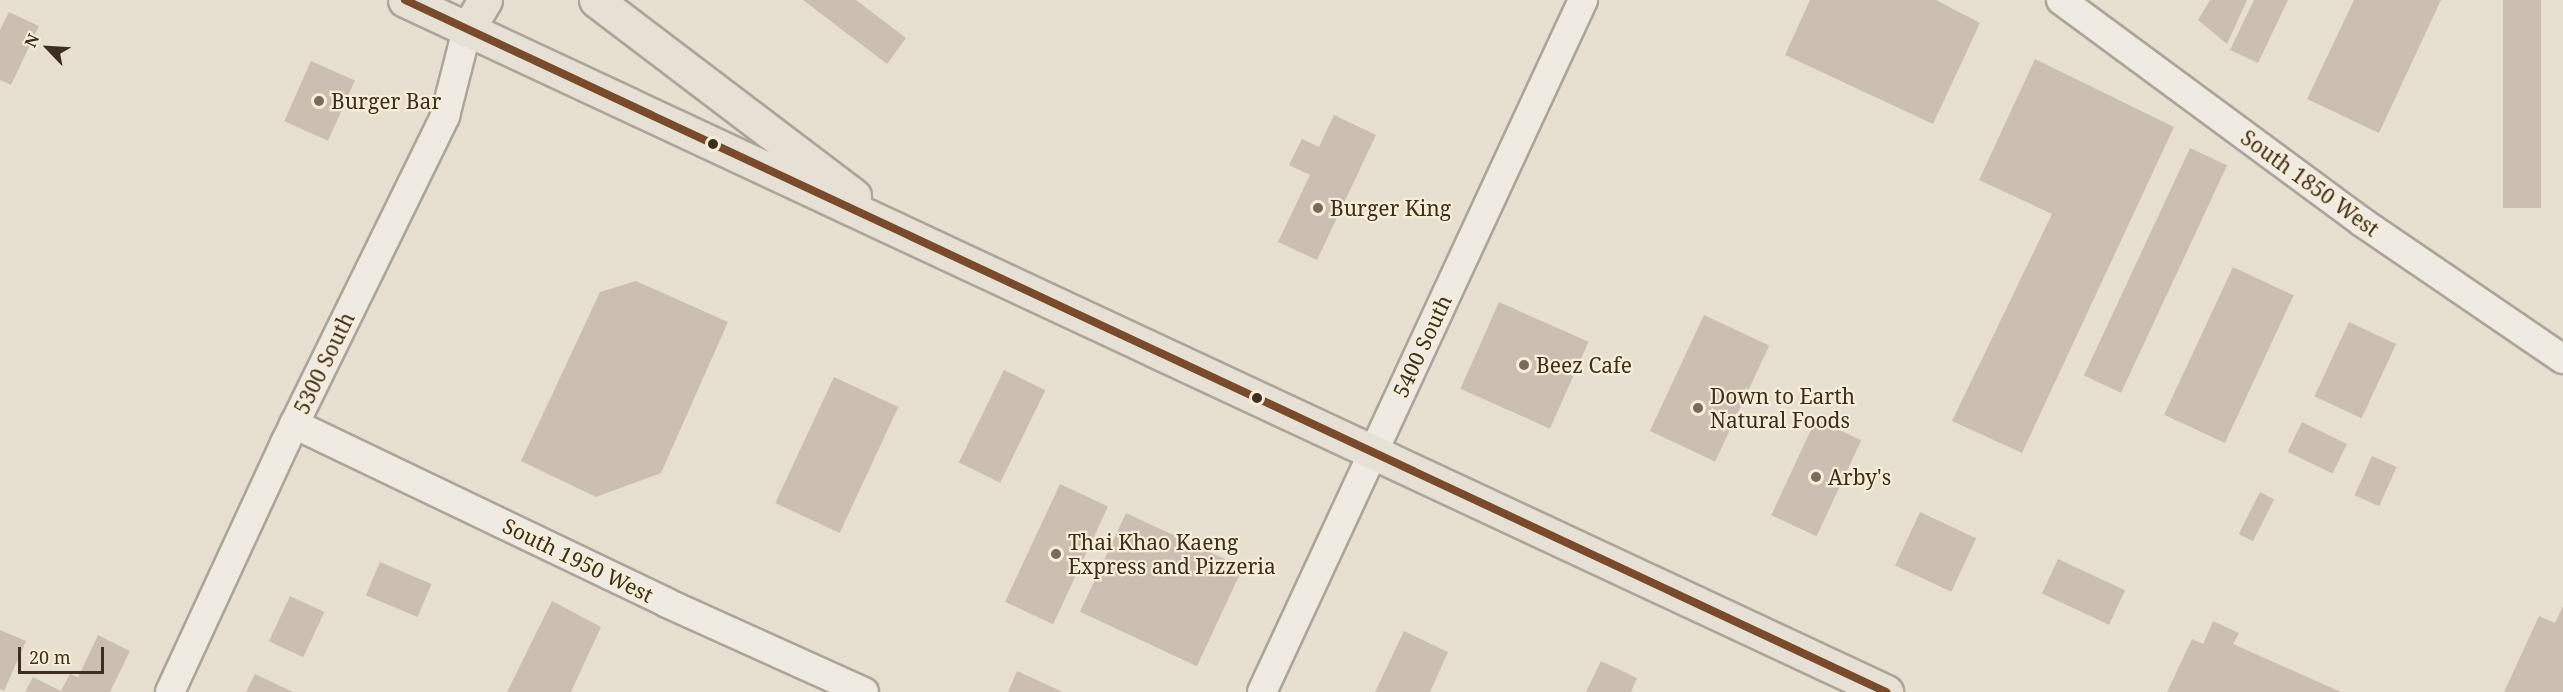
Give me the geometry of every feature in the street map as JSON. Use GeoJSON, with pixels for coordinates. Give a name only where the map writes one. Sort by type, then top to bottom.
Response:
{"type":"FeatureCollection","features":[{"type":"Feature","properties":{"kind":"main road"},"geometry":{"type":"LineString","coordinates":[[405,0],[467,15],[903,234],[1886,692]]}},
{"type":"Feature","properties":{"kind":"main road"},"geometry":{"type":"LineString","coordinates":[[467,15],[485,0]]}},
{"type":"Feature","properties":{"kind":"main road"},"geometry":{"type":"LineString","coordinates":[[596,0],[903,234]]}},
{"type":"Feature","properties":{"kind":"street","name":"5400 South"},"geometry":{"type":"LineString","coordinates":[[1262,692],[1583,0]]}},
{"type":"Feature","properties":{"kind":"street","name":"South 1850 West"},"geometry":{"type":"LineString","coordinates":[[2061,0],[2362,222],[2563,359]]}},
{"type":"Feature","properties":{"kind":"street","name":"5300 South"},"geometry":{"type":"LineString","coordinates":[[170,692],[294,424],[445,116],[467,15]]}},
{"type":"Feature","properties":{"kind":"street","name":"South 1950 West"},"geometry":{"type":"LineString","coordinates":[[294,424],[667,603],[864,692]]}},
{"type":"Feature","properties":{"kind":"building"},"geometry":{"type":"Polygon","coordinates":[[[803,0],[856,0],[906,38],[887,64],[803,0]]]}},
{"type":"Feature","properties":{"kind":"building"},"geometry":{"type":"Polygon","coordinates":[[[1810,0],[1936,0],[1980,23],[1933,124],[1785,55],[1810,0]]]}},
{"type":"Feature","properties":{"kind":"building"},"geometry":{"type":"Polygon","coordinates":[[[2210,0],[2247,0],[2227,44],[2198,20],[2210,0]]]}},
{"type":"Feature","properties":{"kind":"building"},"geometry":{"type":"Polygon","coordinates":[[[2254,0],[2288,0],[2258,63],[2230,50],[2254,0]]]}},
{"type":"Feature","properties":{"kind":"building"},"geometry":{"type":"Polygon","coordinates":[[[2354,0],[2441,0],[2379,133],[2307,99],[2354,0]]]}},
{"type":"Feature","properties":{"kind":"building"},"geometry":{"type":"Polygon","coordinates":[[[2503,0],[2541,0],[2541,208],[2503,208],[2503,0]]]}},
{"type":"Feature","properties":{"kind":"building"},"geometry":{"type":"Polygon","coordinates":[[[9,12],[39,26],[11,85],[0,80],[0,30],[9,12]]]}},
{"type":"Feature","properties":{"kind":"building"},"geometry":{"type":"Polygon","coordinates":[[[2035,59],[2174,127],[2022,453],[1952,421],[2052,214],[1979,180],[2035,59]]]}},
{"type":"Feature","properties":{"kind":"building","name":"Burger Bar"},"geometry":{"type":"Polygon","coordinates":[[[311,61],[355,81],[328,141],[284,121],[311,61]]]}},
{"type":"Feature","properties":{"kind":"building","name":"Burger King"},"geometry":{"type":"Polygon","coordinates":[[[1334,115],[1376,135],[1317,260],[1278,242],[1310,175],[1289,165],[1302,139],[1319,147],[1334,115]]]}},
{"type":"Feature","properties":{"kind":"building"},"geometry":{"type":"Polygon","coordinates":[[[2190,148],[2227,165],[2121,393],[2084,375],[2190,148]]]}},
{"type":"Feature","properties":{"kind":"building"},"geometry":{"type":"Polygon","coordinates":[[[2233,267],[2294,295],[2225,443],[2164,415],[2233,267]]]}},
{"type":"Feature","properties":{"kind":"building"},"geometry":{"type":"Polygon","coordinates":[[[636,281],[728,322],[661,473],[596,497],[521,461],[600,292],[636,281]]]}},
{"type":"Feature","properties":{"kind":"building","name":"Beez Cafe"},"geometry":{"type":"Polygon","coordinates":[[[1499,302],[1589,342],[1550,429],[1460,389],[1499,302]]]}},
{"type":"Feature","properties":{"kind":"building"},"geometry":{"type":"Polygon","coordinates":[[[1704,315],[1769,345],[1715,461],[1650,431],[1704,315]]]}},
{"type":"Feature","properties":{"kind":"building"},"geometry":{"type":"Polygon","coordinates":[[[2349,322],[2396,344],[2361,418],[2314,396],[2349,322]]]}},
{"type":"Feature","properties":{"kind":"building"},"geometry":{"type":"Polygon","coordinates":[[[1004,370],[1045,390],[1000,483],[959,463],[1004,370]]]}},
{"type":"Feature","properties":{"kind":"building"},"geometry":{"type":"Polygon","coordinates":[[[834,377],[898,407],[840,533],[775,503],[834,377]]]}},
{"type":"Feature","properties":{"kind":"building","name":"Arby's"},"geometry":{"type":"Polygon","coordinates":[[[1816,419],[1861,440],[1817,536],[1771,515],[1816,419]]]}},
{"type":"Feature","properties":{"kind":"building"},"geometry":{"type":"Polygon","coordinates":[[[2302,422],[2347,444],[2332,474],[2288,452],[2302,422]]]}},
{"type":"Feature","properties":{"kind":"building"},"geometry":{"type":"Polygon","coordinates":[[[2372,456],[2397,467],[2379,506],[2355,495],[2372,456]]]}},
{"type":"Feature","properties":{"kind":"building","name":"Thai Khao Kaeng Express and Pizzeria"},"geometry":{"type":"Polygon","coordinates":[[[1060,484],[1108,506],[1053,624],[1005,602],[1060,484]]]}},
{"type":"Feature","properties":{"kind":"building"},"geometry":{"type":"Polygon","coordinates":[[[2260,492],[2274,499],[2253,541],[2239,534],[2260,492]]]}},
{"type":"Feature","properties":{"kind":"building"},"geometry":{"type":"Polygon","coordinates":[[[1920,512],[1976,538],[1951,592],[1895,565],[1920,512]]]}},
{"type":"Feature","properties":{"kind":"building"},"geometry":{"type":"Polygon","coordinates":[[[1126,513],[1243,568],[1197,666],[1080,612],[1126,513]]]}},
{"type":"Feature","properties":{"kind":"building"},"geometry":{"type":"Polygon","coordinates":[[[2058,559],[2125,590],[2109,625],[2042,593],[2058,559]]]}},
{"type":"Feature","properties":{"kind":"building"},"geometry":{"type":"Polygon","coordinates":[[[380,562],[432,584],[417,617],[366,595],[380,562]]]}},
{"type":"Feature","properties":{"kind":"building"},"geometry":{"type":"Polygon","coordinates":[[[290,596],[324,612],[303,657],[269,641],[290,596]]]}},
{"type":"Feature","properties":{"kind":"building"},"geometry":{"type":"Polygon","coordinates":[[[552,601],[601,627],[571,692],[507,692],[552,601]]]}},
{"type":"Feature","properties":{"kind":"building"},"geometry":{"type":"Polygon","coordinates":[[[2563,606],[2563,692],[2504,692],[2539,616],[2555,623],[2563,606]]]}},
{"type":"Feature","properties":{"kind":"building"},"geometry":{"type":"Polygon","coordinates":[[[2213,621],[2239,633],[2233,644],[2341,692],[2167,692],[2192,639],[2203,644],[2213,621]]]}},
{"type":"Feature","properties":{"kind":"building"},"geometry":{"type":"Polygon","coordinates":[[[0,630],[26,641],[4,691],[0,689],[0,630]]]}},
{"type":"Feature","properties":{"kind":"building"},"geometry":{"type":"Polygon","coordinates":[[[1404,631],[1448,652],[1430,692],[1375,692],[1404,631]]]}},
{"type":"Feature","properties":{"kind":"building"},"geometry":{"type":"Polygon","coordinates":[[[98,635],[130,651],[110,692],[25,692],[33,677],[61,691],[70,674],[78,677],[98,635]]]}},
{"type":"Feature","properties":{"kind":"building"},"geometry":{"type":"Polygon","coordinates":[[[1601,661],[1637,678],[1631,692],[1586,692],[1601,661]]]}},
{"type":"Feature","properties":{"kind":"building"},"geometry":{"type":"Polygon","coordinates":[[[1017,671],[1063,692],[1008,692],[1017,671]]]}},
{"type":"Feature","properties":{"kind":"building"},"geometry":{"type":"Polygon","coordinates":[[[255,674],[293,692],[246,692],[255,674]]]}},
{"type":"Feature","properties":{"kind":"transit line"},"geometry":{"type":"LineString","coordinates":[[405,0],[1886,692]]}},
{"type":"Feature","properties":{"kind":"place","name":"Burger Bar"},"geometry":{"type":"Point","coordinates":[319,101]}},
{"type":"Feature","properties":{"kind":"place","name":"Burger King"},"geometry":{"type":"Point","coordinates":[1318,208]}},
{"type":"Feature","properties":{"kind":"place","name":"Beez Cafe"},"geometry":{"type":"Point","coordinates":[1524,365]}},
{"type":"Feature","properties":{"kind":"place","name":"Down to Earth Natural Foods"},"geometry":{"type":"Point","coordinates":[1698,408]}},
{"type":"Feature","properties":{"kind":"place","name":"Arby's"},"geometry":{"type":"Point","coordinates":[1816,477]}},
{"type":"Feature","properties":{"kind":"place","name":"Thai Khao Kaeng Express and Pizzeria"},"geometry":{"type":"Point","coordinates":[1056,554]}}]}
